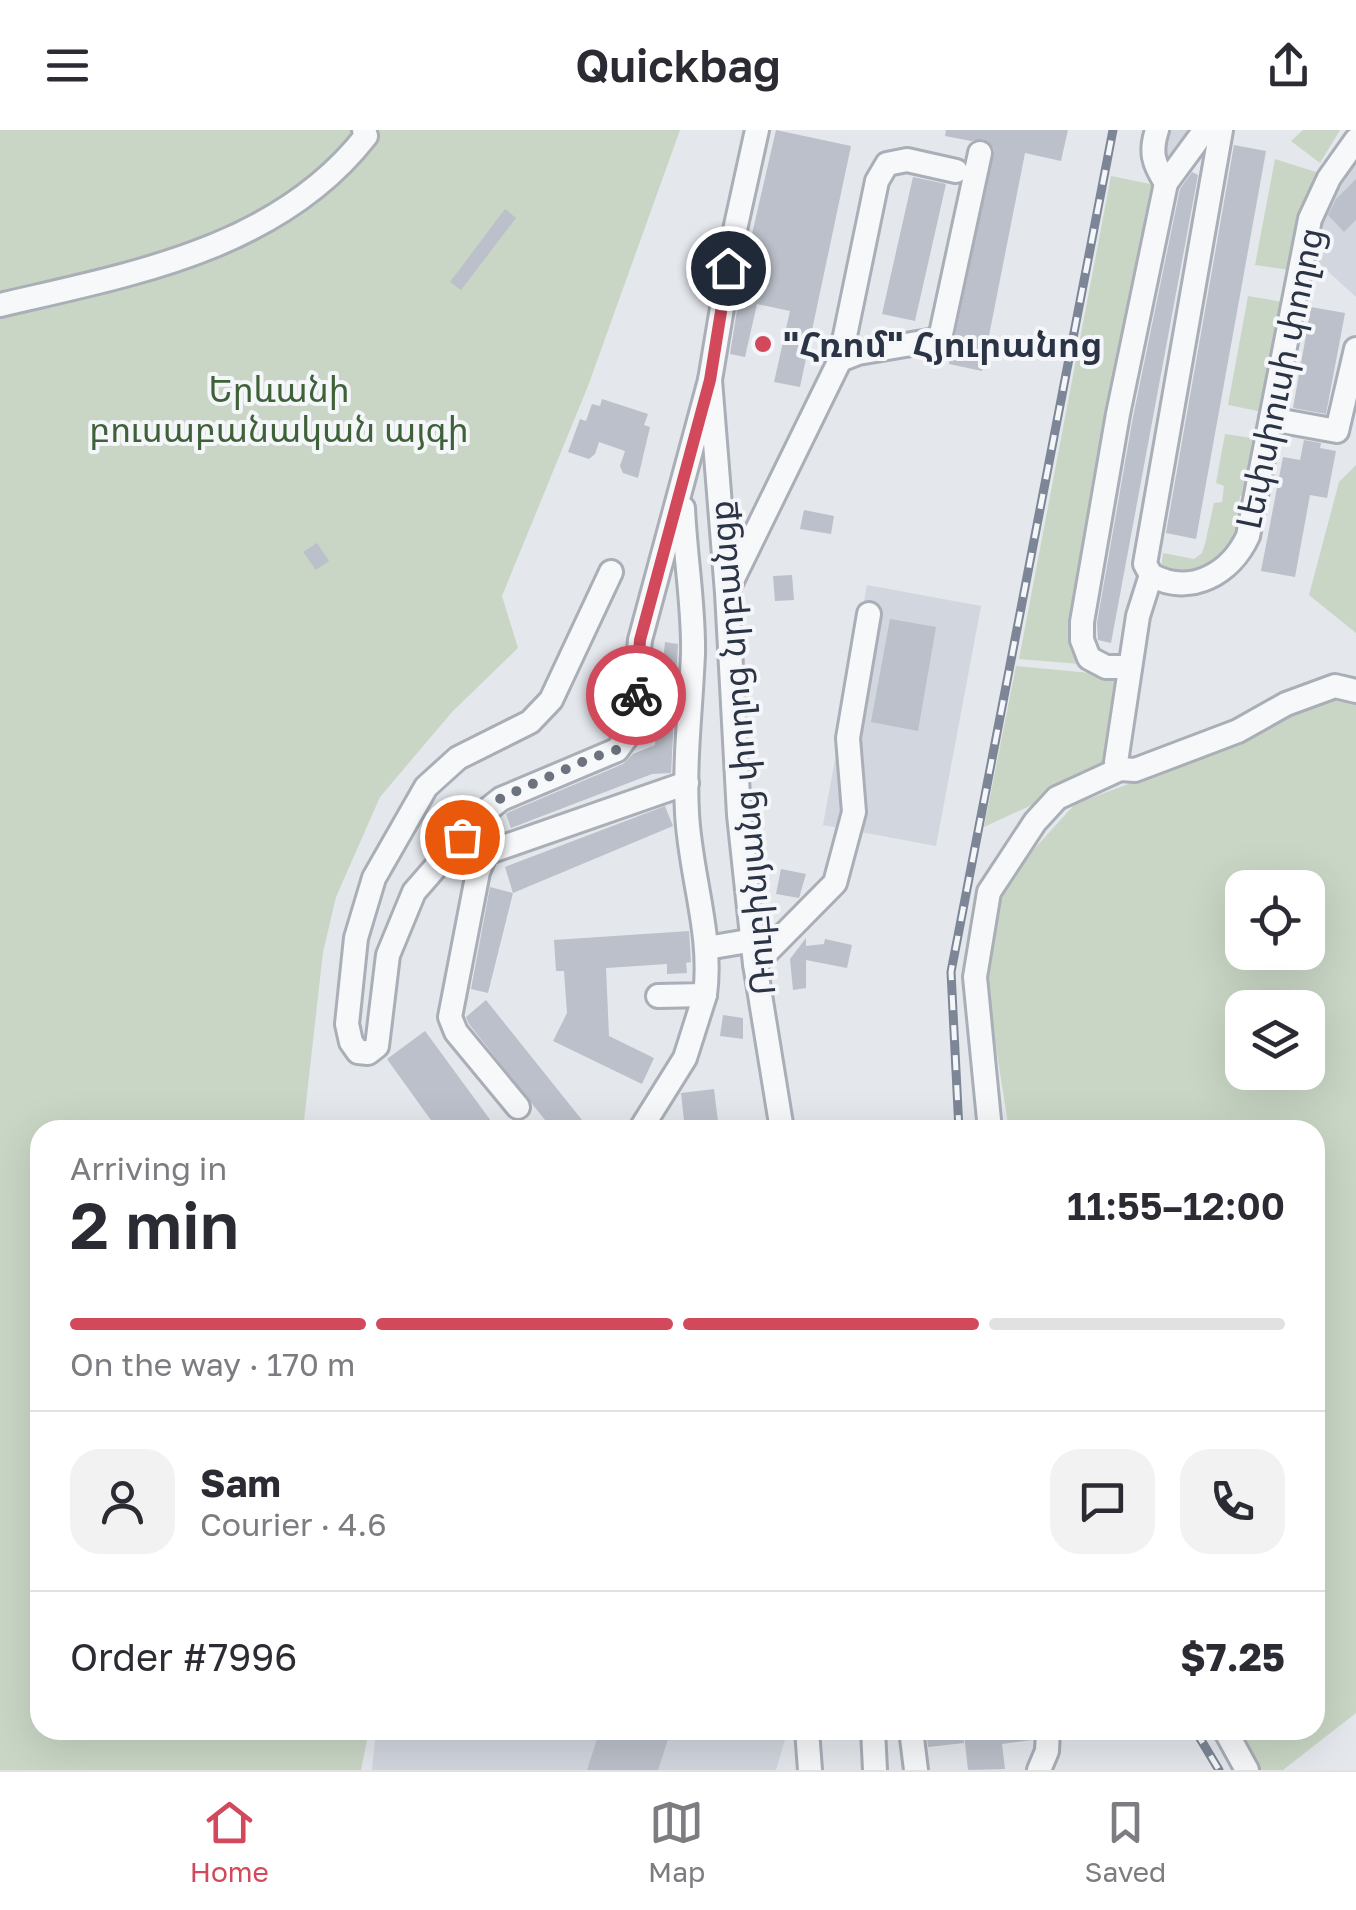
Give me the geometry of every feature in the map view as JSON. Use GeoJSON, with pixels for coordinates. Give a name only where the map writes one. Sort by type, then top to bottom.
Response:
{"type":"FeatureCollection","features":[{"type":"Feature","properties":{"kind":"street"},"geometry":{"type":"LineString","coordinates":[[0,304],[154,269],[260,226],[343,166],[366,136],[364,130]]}},
{"type":"Feature","properties":{"kind":"street","name":"Ռուբինյանց փողոց նրբանցք"},"geometry":{"type":"LineString","coordinates":[[758,130],[735,230],[710,380],[739,815],[754,952],[780,1120]]}},
{"type":"Feature","properties":{"kind":"street"},"geometry":{"type":"LineString","coordinates":[[1157,130],[1151,148],[1156,169],[1166,182]]}},
{"type":"Feature","properties":{"kind":"street"},"geometry":{"type":"LineString","coordinates":[[1130,667],[1106,667],[1089,658],[1082,640],[1082,622],[1118,414],[1166,182],[1199,138],[1212,130]]}},
{"type":"Feature","properties":{"kind":"street"},"geometry":{"type":"LineString","coordinates":[[1120,769],[1116,762],[1138,616],[1151,575],[1146,564],[1221,130]]}},
{"type":"Feature","properties":{"kind":"street","name":"Լեփսիուսի փողոց"},"geometry":{"type":"LineString","coordinates":[[1151,575],[1172,582],[1204,580],[1222,573],[1248,536],[1310,219],[1329,178],[1355,142]]}},
{"type":"Feature","properties":{"kind":"street"},"geometry":{"type":"LineString","coordinates":[[840,360],[935,340],[941,334],[980,153]]}},
{"type":"Feature","properties":{"kind":"street"},"geometry":{"type":"LineString","coordinates":[[727,593],[840,360],[877,182],[887,164],[908,160],[956,171]]}},
{"type":"Feature","properties":{"kind":"street"},"geometry":{"type":"LineString","coordinates":[[1271,419],[1337,431],[1356,349]]}},
{"type":"Feature","properties":{"kind":"street"},"geometry":{"type":"LineString","coordinates":[[611,572],[551,700],[530,722],[458,758],[426,787],[374,878],[356,938],[348,1024],[351,1042],[358,1052],[368,1054],[377,1046],[388,955],[414,892],[482,814],[501,798],[616,750],[632,731],[640,640],[710,380]]}},
{"type":"Feature","properties":{"kind":"street"},"geometry":{"type":"LineString","coordinates":[[646,1120],[685,1058],[705,995],[707,948],[689,842],[687,783],[693,648],[683,489]]}},
{"type":"Feature","properties":{"kind":"street"},"geometry":{"type":"LineString","coordinates":[[707,948],[754,952],[836,883],[854,812],[848,738],[869,614]]}},
{"type":"Feature","properties":{"kind":"street"},"geometry":{"type":"LineString","coordinates":[[989,1120],[975,977],[989,892],[1035,822],[1057,798],[1120,769],[1136,770],[1335,686],[1356,691]]}},
{"type":"Feature","properties":{"kind":"street"},"geometry":{"type":"LineString","coordinates":[[518,1107],[456,1032],[450,1017],[478,872],[486,853],[687,783]]}},
{"type":"Feature","properties":{"kind":"street"},"geometry":{"type":"LineString","coordinates":[[658,996],[705,995]]}},
{"type":"Feature","properties":{"kind":"street"},"geometry":{"type":"LineString","coordinates":[[808,1740],[810,1770]]}},
{"type":"Feature","properties":{"kind":"street"},"geometry":{"type":"LineString","coordinates":[[874,1740],[875,1770]]}},
{"type":"Feature","properties":{"kind":"street"},"geometry":{"type":"LineString","coordinates":[[912,1740],[916,1770]]}},
{"type":"Feature","properties":{"kind":"street"},"geometry":{"type":"LineString","coordinates":[[1039,1770],[1048,1740]]}},
{"type":"Feature","properties":{"kind":"street"},"geometry":{"type":"LineString","coordinates":[[1230,1740],[1246,1770]]}},
{"type":"Feature","properties":{"kind":"shaded area"},"geometry":{"type":"Polygon","coordinates":[[[1165,130],[1188,130],[1175,163],[1156,157],[1165,130]]]}},
{"type":"Feature","properties":{"kind":"shaded area"},"geometry":{"type":"Polygon","coordinates":[[[1356,161],[1356,297],[1308,253],[1319,212],[1356,161]]]}},
{"type":"Feature","properties":{"kind":"shaded area"},"geometry":{"type":"Polygon","coordinates":[[[867,585],[981,606],[936,846],[823,825],[867,585]]]}},
{"type":"Feature","properties":{"kind":"shaded area"},"geometry":{"type":"Polygon","coordinates":[[[375,1740],[785,1740],[776,1770],[372,1770],[375,1740]]]}},
{"type":"Feature","properties":{"kind":"green space","name":"Երևանի բուսաբանական այգի"},"geometry":{"type":"Polygon","coordinates":[[[0,130],[680,130],[588,386],[502,596],[518,648],[452,712],[380,797],[336,897],[323,952],[304,1120],[30,1120],[30,1740],[367,1740],[361,1770],[0,1770],[0,130]]]}},
{"type":"Feature","properties":{"kind":"green space"},"geometry":{"type":"Polygon","coordinates":[[[1303,130],[1340,130],[1320,163],[1291,141],[1303,130]]]}},
{"type":"Feature","properties":{"kind":"green space"},"geometry":{"type":"Polygon","coordinates":[[[1275,159],[1319,173],[1299,215],[1290,270],[1255,265],[1275,159]]]}},
{"type":"Feature","properties":{"kind":"green space"},"geometry":{"type":"Polygon","coordinates":[[[1111,176],[1155,185],[1071,633],[1080,664],[1019,659],[1111,176]]]}},
{"type":"Feature","properties":{"kind":"green space"},"geometry":{"type":"Polygon","coordinates":[[[1248,296],[1283,302],[1263,412],[1228,405],[1248,296]]]}},
{"type":"Feature","properties":{"kind":"green space"},"geometry":{"type":"Polygon","coordinates":[[[1225,434],[1259,439],[1247,494],[1240,496],[1238,510],[1243,511],[1231,541],[1206,566],[1161,572],[1163,553],[1194,559],[1202,553],[1214,503],[1222,502],[1224,486],[1216,483],[1225,434]]]}},
{"type":"Feature","properties":{"kind":"green space"},"geometry":{"type":"Polygon","coordinates":[[[1356,465],[1356,633],[1309,595],[1339,482],[1356,465]]]}},
{"type":"Feature","properties":{"kind":"green space"},"geometry":{"type":"Polygon","coordinates":[[[1016,666],[1122,676],[1110,769],[984,827],[1016,666]]]}},
{"type":"Feature","properties":{"kind":"green space"},"geometry":{"type":"Polygon","coordinates":[[[1321,685],[1356,689],[1356,1713],[1325,1737],[1325,1120],[1007,1120],[984,971],[996,891],[1075,804],[1259,735],[1321,685]]]}},
{"type":"Feature","properties":{"kind":"green space"},"geometry":{"type":"Polygon","coordinates":[[[1242,1740],[1321,1740],[1283,1770],[1258,1770],[1242,1740]]]}},
{"type":"Feature","properties":{"kind":"building"},"geometry":{"type":"Polygon","coordinates":[[[776,130],[851,146],[800,387],[774,382],[790,311],[757,304],[745,357],[730,354],[743,273],[776,130]]]}},
{"type":"Feature","properties":{"kind":"building"},"geometry":{"type":"Polygon","coordinates":[[[946,130],[1068,130],[1061,161],[1025,153],[982,371],[949,364],[994,149],[984,139],[945,136],[946,130]]]}},
{"type":"Feature","properties":{"kind":"building"},"geometry":{"type":"Polygon","coordinates":[[[1234,145],[1266,151],[1196,539],[1166,533],[1234,145]]]}},
{"type":"Feature","properties":{"kind":"building"},"geometry":{"type":"Polygon","coordinates":[[[1192,172],[1198,175],[1111,643],[1098,640],[1097,623],[1133,417],[1180,189],[1192,172]]]}},
{"type":"Feature","properties":{"kind":"building"},"geometry":{"type":"Polygon","coordinates":[[[913,177],[946,184],[915,321],[882,314],[913,177]]]}},
{"type":"Feature","properties":{"kind":"building"},"geometry":{"type":"Polygon","coordinates":[[[1356,179],[1356,220],[1344,232],[1328,215],[1336,199],[1356,179]]]}},
{"type":"Feature","properties":{"kind":"building"},"geometry":{"type":"Polygon","coordinates":[[[505,209],[516,218],[461,290],[450,282],[505,209]]]}},
{"type":"Feature","properties":{"kind":"building"},"geometry":{"type":"Polygon","coordinates":[[[1311,307],[1345,313],[1326,414],[1293,408],[1311,307]]]}},
{"type":"Feature","properties":{"kind":"building"},"geometry":{"type":"Polygon","coordinates":[[[602,399],[648,414],[644,425],[650,427],[638,478],[623,473],[620,466],[625,451],[599,442],[589,459],[568,452],[580,419],[586,421],[592,404],[600,406],[602,399]]]}},
{"type":"Feature","properties":{"kind":"building"},"geometry":{"type":"Polygon","coordinates":[[[1304,440],[1336,451],[1327,498],[1310,495],[1295,577],[1261,571],[1283,457],[1300,460],[1304,440]]]}},
{"type":"Feature","properties":{"kind":"building"},"geometry":{"type":"Polygon","coordinates":[[[804,510],[834,516],[831,534],[800,529],[804,510]]]}},
{"type":"Feature","properties":{"kind":"building"},"geometry":{"type":"Polygon","coordinates":[[[317,543],[329,561],[316,570],[303,552],[317,543]]]}},
{"type":"Feature","properties":{"kind":"building"},"geometry":{"type":"Polygon","coordinates":[[[792,575],[794,600],[775,601],[773,576],[792,575]]]}},
{"type":"Feature","properties":{"kind":"building"},"geometry":{"type":"Polygon","coordinates":[[[890,619],[936,627],[918,731],[871,722],[890,619]]]}},
{"type":"Feature","properties":{"kind":"building"},"geometry":{"type":"Polygon","coordinates":[[[665,642],[678,644],[671,773],[652,774],[511,828],[506,814],[509,812],[623,764],[633,754],[655,745],[665,642]]]}},
{"type":"Feature","properties":{"kind":"building"},"geometry":{"type":"Polygon","coordinates":[[[665,806],[673,826],[513,893],[505,867],[665,806]]]}},
{"type":"Feature","properties":{"kind":"building"},"geometry":{"type":"Polygon","coordinates":[[[781,869],[806,874],[799,898],[776,894],[781,869]]]}},
{"type":"Feature","properties":{"kind":"building"},"geometry":{"type":"Polygon","coordinates":[[[490,887],[513,893],[488,993],[471,989],[490,887]]]}},
{"type":"Feature","properties":{"kind":"building"},"geometry":{"type":"Polygon","coordinates":[[[689,931],[691,962],[686,963],[687,973],[667,974],[667,964],[606,968],[609,1036],[654,1058],[642,1084],[553,1041],[567,1013],[564,971],[556,971],[554,940],[689,931]]]}},
{"type":"Feature","properties":{"kind":"building"},"geometry":{"type":"Polygon","coordinates":[[[806,938],[806,946],[824,944],[825,939],[852,945],[847,968],[806,960],[806,988],[793,990],[790,959],[806,938]]]}},
{"type":"Feature","properties":{"kind":"building"},"geometry":{"type":"Polygon","coordinates":[[[486,1000],[582,1120],[545,1120],[466,1017],[486,1000]]]}},
{"type":"Feature","properties":{"kind":"building"},"geometry":{"type":"Polygon","coordinates":[[[723,1015],[743,1018],[743,1039],[720,1036],[723,1015]]]}},
{"type":"Feature","properties":{"kind":"building"},"geometry":{"type":"Polygon","coordinates":[[[425,1031],[490,1120],[431,1120],[387,1059],[425,1031]]]}},
{"type":"Feature","properties":{"kind":"building"},"geometry":{"type":"Polygon","coordinates":[[[714,1089],[718,1120],[684,1120],[681,1093],[714,1089]]]}},
{"type":"Feature","properties":{"kind":"building"},"geometry":{"type":"Polygon","coordinates":[[[597,1740],[668,1740],[658,1770],[587,1770],[597,1740]]]}},
{"type":"Feature","properties":{"kind":"building"},"geometry":{"type":"Polygon","coordinates":[[[927,1740],[964,1743],[928,1747],[927,1740]]]}},
{"type":"Feature","properties":{"kind":"building"},"geometry":{"type":"Polygon","coordinates":[[[965,1740],[1032,1740],[1002,1744],[1005,1769],[968,1770],[965,1740]]]}},
{"type":"Feature","properties":{"kind":"railway"},"geometry":{"type":"LineString","coordinates":[[958,1120],[951,972],[1113,130]]}},
{"type":"Feature","properties":{"kind":"railway"},"geometry":{"type":"LineString","coordinates":[[1201,1740],[1219,1770]]}},
{"type":"Feature","properties":{"kind":"way so far"},"geometry":{"type":"LineString","coordinates":[[462,837],[501,798],[616,750],[632,731],[636,695]]}},
{"type":"Feature","properties":{"kind":"place","name":"\"Հռոմ\" Հյուրանոց"},"geometry":{"type":"Point","coordinates":[763,344]}},
{"type":"Feature","properties":{"kind":"route"},"geometry":{"type":"LineString","coordinates":[[636,695],[640,640],[710,380],[728,268]]}}]}
